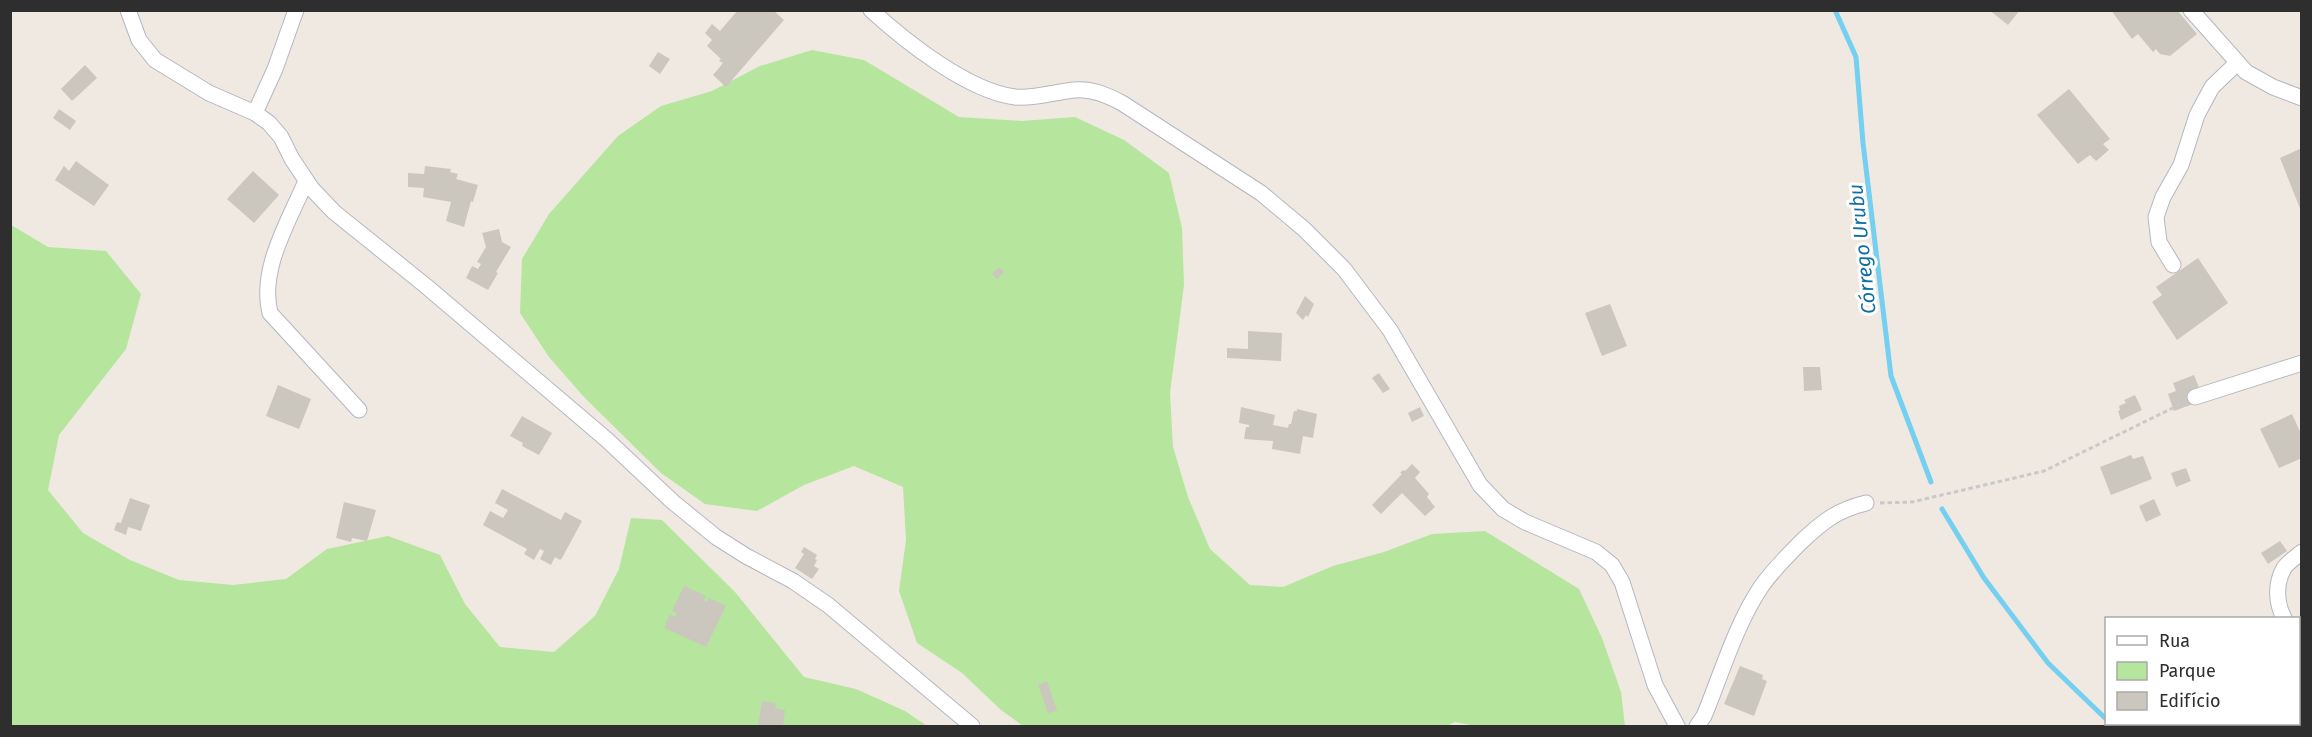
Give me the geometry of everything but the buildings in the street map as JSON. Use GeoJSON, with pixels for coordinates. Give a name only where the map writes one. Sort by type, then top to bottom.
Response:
{"type":"FeatureCollection","features":[{"type":"Feature","properties":{"kind":"street"},"geometry":{"type":"LineString","coordinates":[[128,10],[139,40],[155,60],[209,93],[255,113],[269,123],[281,137],[306,181],[334,212],[426,286],[606,439],[673,502],[716,537],[793,581],[828,605],[972,726]]}},
{"type":"Feature","properties":{"kind":"street"},"geometry":{"type":"LineString","coordinates":[[255,113],[275,69],[296,10]]}},
{"type":"Feature","properties":{"kind":"street"},"geometry":{"type":"LineString","coordinates":[[871,10],[900,37],[951,71],[993,92],[1028,97],[1077,90],[1104,94],[1122,103],[1261,193],[1304,229],[1344,269],[1390,330],[1480,485],[1503,509],[1525,522],[1596,552],[1612,565],[1622,582],[1655,685],[1677,726]]}},
{"type":"Feature","properties":{"kind":"street"},"geometry":{"type":"LineString","coordinates":[[2191,10],[2246,72],[2273,87],[2301,98]]}},
{"type":"Feature","properties":{"kind":"street"},"geometry":{"type":"LineString","coordinates":[[2173,265],[2160,242],[2157,217],[2163,197],[2181,165],[2197,115],[2212,87],[2237,63]]}},
{"type":"Feature","properties":{"kind":"street"},"geometry":{"type":"LineString","coordinates":[[306,181],[278,247],[269,275],[267,298],[270,313],[359,410]]}},
{"type":"Feature","properties":{"kind":"street"},"geometry":{"type":"LineString","coordinates":[[2195,397],[2301,363]]}},
{"type":"Feature","properties":{"kind":"street"},"geometry":{"type":"LineString","coordinates":[[1698,726],[1746,613],[1761,586],[1817,527],[1834,514],[1866,503]]}},
{"type":"Feature","properties":{"kind":"street"},"geometry":{"type":"LineString","coordinates":[[2282,617],[2278,609],[2277,591],[2284,568],[2301,552]]}},
{"type":"Feature","properties":{"kind":"path"},"geometry":{"type":"LineString","coordinates":[[1866,503],[1912,502],[2044,471],[2195,397]]}},
{"type":"Feature","properties":{"kind":"green space"},"geometry":{"type":"Polygon","coordinates":[[[812,50],[864,60],[959,117],[1022,121],[1075,117],[1124,140],[1169,173],[1182,228],[1184,285],[1170,393],[1173,447],[1188,497],[1210,549],[1250,585],[1283,587],[1333,566],[1384,552],[1432,534],[1485,531],[1579,589],[1602,638],[1621,692],[1625,726],[1475,726],[1455,722],[1447,726],[1023,726],[1001,710],[962,673],[917,643],[899,591],[906,540],[903,487],[854,466],[804,485],[757,511],[705,504],[661,473],[583,396],[549,357],[520,313],[522,259],[549,214],[618,136],[661,106],[712,91],[760,66],[812,50]]]}},
{"type":"Feature","properties":{"kind":"green space"},"geometry":{"type":"Polygon","coordinates":[[[11,225],[48,247],[106,251],[141,294],[126,349],[59,435],[48,490],[83,533],[130,560],[179,580],[233,585],[286,579],[327,549],[388,536],[440,555],[465,604],[500,647],[554,652],[595,616],[619,569],[631,518],[662,520],[735,592],[804,677],[856,689],[905,711],[927,726],[11,726],[11,225]]]}},
{"type":"Feature","properties":{"kind":"waterway","name":"Córrego Urubu"},"geometry":{"type":"LineString","coordinates":[[1835,10],[1856,57],[1863,143],[1891,376],[1931,482]]}},
{"type":"Feature","properties":{"kind":"waterway","name":"Córrego Urubu"},"geometry":{"type":"LineString","coordinates":[[1942,509],[1984,578],[2048,663],[2105,718]]}}]}
